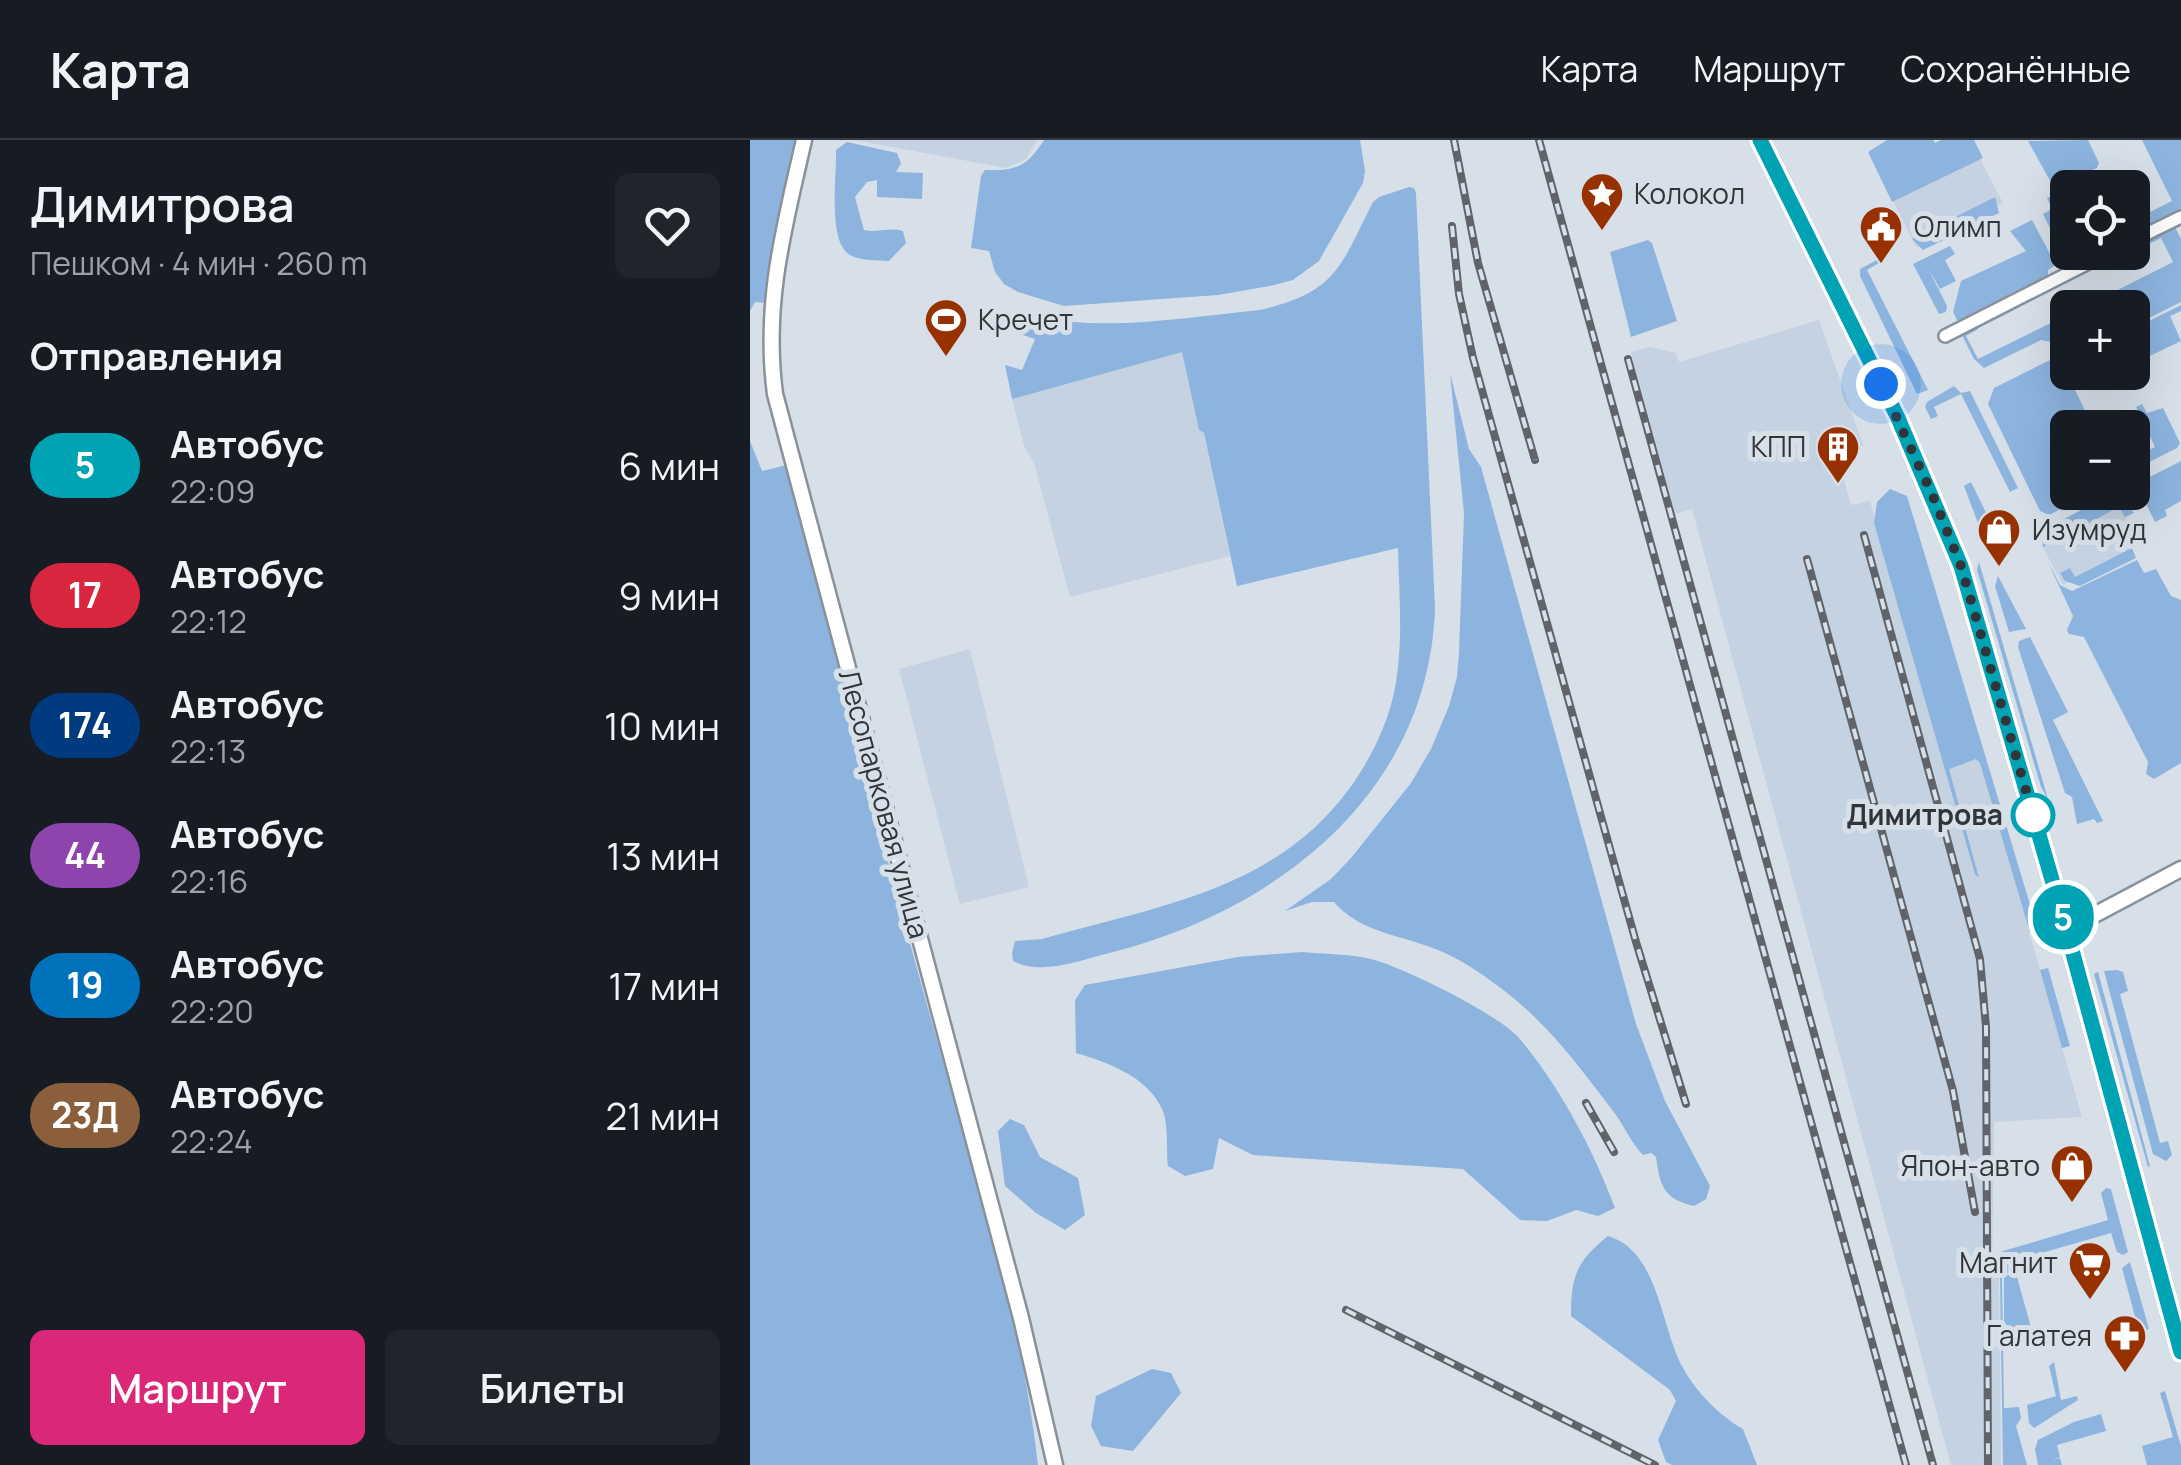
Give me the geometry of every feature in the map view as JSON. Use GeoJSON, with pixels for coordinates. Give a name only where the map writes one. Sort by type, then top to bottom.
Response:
{"type":"FeatureCollection","features":[{"type":"Feature","properties":{"kind":"main road"},"geometry":{"type":"LineString","coordinates":[[1760,140],[1898,418],[1955,551],[2066,930],[2181,1352]]}},
{"type":"Feature","properties":{"kind":"street","name":"Лесопарковая улица"},"geometry":{"type":"LineString","coordinates":[[804,140],[780,250],[770,325],[776,394],[1021,1318],[1055,1465]]}},
{"type":"Feature","properties":{"kind":"street"},"geometry":{"type":"LineString","coordinates":[[2150,232],[2181,217]]}},
{"type":"Feature","properties":{"kind":"street"},"geometry":{"type":"LineString","coordinates":[[1945,336],[2075,270]]}},
{"type":"Feature","properties":{"kind":"street"},"geometry":{"type":"LineString","coordinates":[[2066,930],[2181,869]]}},
{"type":"Feature","properties":{"kind":"shaded area"},"geometry":{"type":"Polygon","coordinates":[[[750,140],[796,140],[766,303],[755,302],[750,311],[750,140]]]}},
{"type":"Feature","properties":{"kind":"shaded area"},"geometry":{"type":"Polygon","coordinates":[[[854,140],[1037,140],[1026,159],[1006,168],[854,140]]]}},
{"type":"Feature","properties":{"kind":"shaded area"},"geometry":{"type":"Polygon","coordinates":[[[1044,140],[1360,140],[1365,171],[1363,183],[1319,261],[1293,280],[1218,295],[1064,306],[1004,284],[995,272],[989,251],[971,248],[985,170],[1020,166],[1044,140]]]}},
{"type":"Feature","properties":{"kind":"shaded area"},"geometry":{"type":"Polygon","coordinates":[[[1887,140],[1974,140],[1983,158],[1892,202],[1868,152],[1887,140]]]}},
{"type":"Feature","properties":{"kind":"shaded area"},"geometry":{"type":"Polygon","coordinates":[[[2088,140],[2099,163],[2092,170],[2050,170],[2050,181],[2028,141],[2088,140]]]}},
{"type":"Feature","properties":{"kind":"shaded area"},"geometry":{"type":"Polygon","coordinates":[[[2142,140],[2181,140],[2181,213],[2150,228],[2150,212],[2172,201],[2142,140]]]}},
{"type":"Feature","properties":{"kind":"shaded area"},"geometry":{"type":"Polygon","coordinates":[[[847,142],[897,153],[901,163],[896,172],[923,173],[922,199],[877,197],[877,180],[867,182],[855,197],[864,230],[903,231],[906,243],[889,261],[850,255],[838,236],[836,150],[847,142]]]}},
{"type":"Feature","properties":{"kind":"shaded area"},"geometry":{"type":"Polygon","coordinates":[[[1979,157],[2003,203],[1916,247],[1893,200],[1979,157]]]}},
{"type":"Feature","properties":{"kind":"shaded area"},"geometry":{"type":"Polygon","coordinates":[[[1409,187],[1416,193],[1435,608],[1426,674],[1405,734],[1374,787],[1333,834],[1284,874],[1230,907],[1171,934],[1074,963],[1036,967],[1013,961],[1015,941],[1042,939],[1210,890],[1286,851],[1319,823],[1357,778],[1382,731],[1397,675],[1400,621],[1398,548],[1237,586],[1182,352],[1012,399],[1005,365],[1022,370],[1035,339],[1002,328],[1006,315],[1021,311],[1073,322],[1120,323],[1260,310],[1286,303],[1306,295],[1333,274],[1373,202],[1409,187]]]}},
{"type":"Feature","properties":{"kind":"shaded area"},"geometry":{"type":"Polygon","coordinates":[[[1995,197],[1999,213],[1923,250],[1912,239],[1995,197]]]}},
{"type":"Feature","properties":{"kind":"shaded area"},"geometry":{"type":"Polygon","coordinates":[[[2050,210],[2050,228],[2043,214],[2050,210]]]}},
{"type":"Feature","properties":{"kind":"shaded area"},"geometry":{"type":"Polygon","coordinates":[[[2032,220],[2050,254],[2048,279],[1962,322],[1957,320],[1953,312],[1961,281],[2026,251],[2010,231],[2032,220]]]}},
{"type":"Feature","properties":{"kind":"shaded area"},"geometry":{"type":"Polygon","coordinates":[[[2174,225],[2181,239],[2181,302],[2150,318],[2150,290],[2118,290],[2173,262],[2161,238],[2151,243],[2150,238],[2174,225]]]}},
{"type":"Feature","properties":{"kind":"shaded area"},"geometry":{"type":"Polygon","coordinates":[[[1648,240],[1677,321],[1631,337],[1610,252],[1648,240]]]}},
{"type":"Feature","properties":{"kind":"shaded area"},"geometry":{"type":"Polygon","coordinates":[[[1950,246],[1955,254],[1945,260],[1956,281],[1940,289],[1928,268],[1947,306],[1946,312],[1939,314],[1913,264],[1950,246]]]}},
{"type":"Feature","properties":{"kind":"shaded area"},"geometry":{"type":"Polygon","coordinates":[[[1877,260],[1879,263],[1867,270],[1928,390],[1917,394],[1860,276],[1860,269],[1877,260]]]}},
{"type":"Feature","properties":{"kind":"shaded area"},"geometry":{"type":"Polygon","coordinates":[[[2181,305],[2181,311],[2170,316],[2181,341],[2150,356],[2150,320],[2181,305]]]}},
{"type":"Feature","properties":{"kind":"shaded area"},"geometry":{"type":"Polygon","coordinates":[[[1819,320],[1863,445],[1837,454],[1851,505],[1870,501],[1945,765],[1979,756],[2082,1117],[1994,1122],[1992,1277],[1999,1278],[2001,1465],[1951,1465],[1692,509],[1675,514],[1631,352],[1650,347],[1676,353],[1679,362],[1819,320]]]}},
{"type":"Feature","properties":{"kind":"shaded area"},"geometry":{"type":"Polygon","coordinates":[[[2050,323],[2050,342],[2041,340],[1984,368],[1974,359],[1961,333],[1976,325],[1978,329],[1966,336],[1978,359],[2050,323]]]}},
{"type":"Feature","properties":{"kind":"shaded area"},"geometry":{"type":"Polygon","coordinates":[[[1182,352],[1230,556],[1070,597],[1034,463],[1024,446],[1012,399],[1182,352]]]}},
{"type":"Feature","properties":{"kind":"shaded area"},"geometry":{"type":"Polygon","coordinates":[[[2050,360],[2050,390],[2075,390],[2085,410],[2050,410],[2050,510],[2059,510],[2049,515],[2040,511],[1988,404],[1994,388],[2050,360]]]}},
{"type":"Feature","properties":{"kind":"shaded area"},"geometry":{"type":"Polygon","coordinates":[[[1450,373],[1469,449],[1481,467],[1636,1024],[1665,1101],[1710,1186],[1706,1199],[1694,1206],[1669,1195],[1656,1157],[1651,1153],[1643,1155],[1599,1092],[1543,1025],[1484,976],[1438,950],[1366,926],[1334,902],[1312,902],[1285,911],[1331,879],[1411,783],[1449,706],[1459,652],[1464,513],[1450,373]]]}},
{"type":"Feature","properties":{"kind":"shaded area"},"geometry":{"type":"Polygon","coordinates":[[[1954,386],[1961,393],[1970,391],[2018,488],[2010,492],[1961,394],[1934,407],[1938,416],[1931,419],[1925,407],[1927,402],[1954,386]]]}},
{"type":"Feature","properties":{"kind":"shaded area"},"geometry":{"type":"Polygon","coordinates":[[[2163,408],[2180,443],[2150,462],[2150,450],[2155,447],[2150,436],[2150,412],[2163,408]]]}},
{"type":"Feature","properties":{"kind":"shaded area"},"geometry":{"type":"Polygon","coordinates":[[[750,441],[762,471],[787,465],[888,862],[1005,1286],[1019,1345],[1038,1465],[750,1465],[750,441]]]}},
{"type":"Feature","properties":{"kind":"shaded area"},"geometry":{"type":"Polygon","coordinates":[[[2181,461],[2181,501],[2165,510],[2167,516],[2155,522],[2149,510],[2150,477],[2181,461]]]}},
{"type":"Feature","properties":{"kind":"shaded area"},"geometry":{"type":"Polygon","coordinates":[[[1971,482],[1996,533],[2010,527],[2013,536],[1987,547],[1964,486],[1971,482]]]}},
{"type":"Feature","properties":{"kind":"shaded area"},"geometry":{"type":"Polygon","coordinates":[[[1890,489],[1907,496],[2038,931],[2030,933],[1976,759],[1949,769],[1979,878],[1975,874],[1874,523],[1877,502],[1890,489]]]}},
{"type":"Feature","properties":{"kind":"shaded area"},"geometry":{"type":"Polygon","coordinates":[[[2081,510],[2113,510],[2043,547],[2041,531],[2081,510]]]}},
{"type":"Feature","properties":{"kind":"shaded area"},"geometry":{"type":"Polygon","coordinates":[[[2110,510],[2122,510],[2140,544],[2063,585],[2042,546],[2110,510]]]}},
{"type":"Feature","properties":{"kind":"shaded area"},"geometry":{"type":"Polygon","coordinates":[[[2132,548],[2136,558],[2080,586],[2065,581],[2060,573],[2070,568],[2075,577],[2132,548]]]}},
{"type":"Feature","properties":{"kind":"shaded area"},"geometry":{"type":"Polygon","coordinates":[[[2047,560],[2060,585],[2072,591],[2137,560],[2144,573],[2156,569],[2171,596],[2181,600],[2181,763],[2154,779],[2146,774],[2148,762],[2084,637],[2067,630],[2073,616],[2047,560]]]}},
{"type":"Feature","properties":{"kind":"shaded area"},"geometry":{"type":"Polygon","coordinates":[[[1979,562],[2048,799],[2041,787],[1977,570],[1979,562]]]}},
{"type":"Feature","properties":{"kind":"shaded area"},"geometry":{"type":"Polygon","coordinates":[[[1998,576],[2026,629],[2009,632],[1995,586],[1998,576]]]}},
{"type":"Feature","properties":{"kind":"shaded area"},"geometry":{"type":"Polygon","coordinates":[[[2030,637],[2068,712],[2053,720],[2103,821],[2097,823],[2094,819],[2077,824],[2072,797],[2065,793],[2018,647],[2019,641],[2030,637]]]}},
{"type":"Feature","properties":{"kind":"shaded area"},"geometry":{"type":"Polygon","coordinates":[[[970,649],[1029,887],[960,904],[899,669],[970,649]]]}},
{"type":"Feature","properties":{"kind":"shaded area"},"geometry":{"type":"Polygon","coordinates":[[[1302,952],[1354,956],[1386,964],[1450,993],[1509,1029],[1562,1098],[1615,1208],[1598,1216],[1576,1210],[1547,1221],[1520,1220],[1463,1169],[1253,1155],[1219,1138],[1213,1169],[1185,1176],[1168,1166],[1166,1122],[1156,1098],[1125,1072],[1076,1053],[1075,1000],[1085,985],[1238,957],[1302,952]]]}},
{"type":"Feature","properties":{"kind":"shaded area"},"geometry":{"type":"Polygon","coordinates":[[[2048,968],[2070,1046],[2062,1048],[2040,970],[2048,968]]]}},
{"type":"Feature","properties":{"kind":"shaded area"},"geometry":{"type":"Polygon","coordinates":[[[2104,971],[2123,972],[2128,991],[2120,994],[2160,1143],[2168,1141],[2172,1155],[2166,1161],[2153,1154],[2104,971]]]}},
{"type":"Feature","properties":{"kind":"shaded area"},"geometry":{"type":"Polygon","coordinates":[[[2098,972],[2150,1166],[2148,1167],[2094,974],[2098,972]]]}},
{"type":"Feature","properties":{"kind":"shaded area"},"geometry":{"type":"Polygon","coordinates":[[[1010,1119],[1024,1125],[1040,1157],[1078,1178],[1085,1215],[1065,1230],[1036,1213],[1005,1186],[998,1131],[1010,1119]]]}},
{"type":"Feature","properties":{"kind":"shaded area"},"geometry":{"type":"Polygon","coordinates":[[[2111,1189],[2128,1252],[2117,1252],[2111,1233],[2031,1256],[2002,1277],[2004,1408],[2019,1407],[2021,1418],[2016,1426],[2027,1465],[2003,1465],[2000,1278],[1993,1276],[1993,1254],[2108,1220],[2101,1193],[2111,1189]]]}},
{"type":"Feature","properties":{"kind":"shaded area"},"geometry":{"type":"Polygon","coordinates":[[[1608,1236],[1625,1244],[1638,1257],[1656,1292],[1683,1368],[1709,1403],[1743,1429],[1757,1465],[1666,1462],[1658,1440],[1676,1401],[1670,1390],[1571,1316],[1578,1270],[1608,1236]]]}},
{"type":"Feature","properties":{"kind":"shaded area"},"geometry":{"type":"Polygon","coordinates":[[[2130,1262],[2149,1329],[2135,1333],[2138,1328],[2122,1268],[2130,1262]]]}},
{"type":"Feature","properties":{"kind":"shaded area"},"geometry":{"type":"Polygon","coordinates":[[[2015,1270],[2032,1331],[2018,1334],[2004,1332],[2004,1278],[2015,1270]]]}},
{"type":"Feature","properties":{"kind":"shaded area"},"geometry":{"type":"Polygon","coordinates":[[[2054,1362],[2061,1400],[2077,1396],[2078,1400],[2034,1428],[2029,1423],[2027,1405],[2056,1396],[2049,1366],[2054,1362]]]}},
{"type":"Feature","properties":{"kind":"shaded area"},"geometry":{"type":"Polygon","coordinates":[[[1152,1369],[1171,1373],[1181,1393],[1133,1451],[1101,1446],[1091,1426],[1096,1396],[1152,1369]]]}},
{"type":"Feature","properties":{"kind":"shaded area"},"geometry":{"type":"Polygon","coordinates":[[[2165,1391],[2181,1446],[2181,1465],[2147,1465],[2142,1446],[2173,1437],[2160,1393],[2165,1391]]]}},
{"type":"Feature","properties":{"kind":"shaded area"},"geometry":{"type":"Polygon","coordinates":[[[2101,1414],[2106,1431],[2057,1445],[2060,1457],[2052,1460],[2060,1458],[2062,1465],[2038,1465],[2038,1440],[2101,1414]]]}},
{"type":"Feature","properties":{"kind":"railway"},"geometry":{"type":"LineString","coordinates":[[1454,140],[1478,263],[1535,460]]}},
{"type":"Feature","properties":{"kind":"railway"},"geometry":{"type":"LineString","coordinates":[[1539,140],[1906,1465]]}},
{"type":"Feature","properties":{"kind":"railway"},"geometry":{"type":"LineString","coordinates":[[1452,226],[1459,294],[1473,358],[1636,942],[1686,1104]]}},
{"type":"Feature","properties":{"kind":"railway"},"geometry":{"type":"LineString","coordinates":[[1628,359],[1933,1465]]}},
{"type":"Feature","properties":{"kind":"railway"},"geometry":{"type":"LineString","coordinates":[[1864,535],[1980,959],[1986,1027],[1988,1465]]}},
{"type":"Feature","properties":{"kind":"railway"},"geometry":{"type":"LineString","coordinates":[[1807,559],[1953,1091],[1975,1212]]}},
{"type":"Feature","properties":{"kind":"railway"},"geometry":{"type":"LineString","coordinates":[[1586,1103],[1614,1152]]}},
{"type":"Feature","properties":{"kind":"railway"},"geometry":{"type":"LineString","coordinates":[[1346,1310],[1655,1465]]}},
{"type":"Feature","properties":{"kind":"bus line","name":"5"},"geometry":{"type":"LineString","coordinates":[[1760,140],[1898,418],[1961,566],[2066,928],[2181,1352]]}},
{"type":"Feature","properties":{"kind":"place","name":"Колокол"},"geometry":{"type":"Point","coordinates":[1602,232]}},
{"type":"Feature","properties":{"kind":"place","name":"Олимп"},"geometry":{"type":"Point","coordinates":[1881,265]}},
{"type":"Feature","properties":{"kind":"place","name":"Кречет"},"geometry":{"type":"Point","coordinates":[946,358]}},
{"type":"Feature","properties":{"kind":"place","name":"КПП"},"geometry":{"type":"Point","coordinates":[1838,485]}},
{"type":"Feature","properties":{"kind":"place","name":"Изумруд"},"geometry":{"type":"Point","coordinates":[1999,568]}},
{"type":"Feature","properties":{"kind":"place","name":"Димитрова"},"geometry":{"type":"Point","coordinates":[2033,815]}},
{"type":"Feature","properties":{"kind":"place","name":"Япон-авто"},"geometry":{"type":"Point","coordinates":[2072,1204]}},
{"type":"Feature","properties":{"kind":"place","name":"Магнит"},"geometry":{"type":"Point","coordinates":[2090,1301]}},
{"type":"Feature","properties":{"kind":"place","name":"Галатея"},"geometry":{"type":"Point","coordinates":[2125,1374]}},
{"type":"Feature","properties":{"kind":"route"},"geometry":{"type":"LineString","coordinates":[[1881,384],[1961,566],[2033,815]]}}]}
